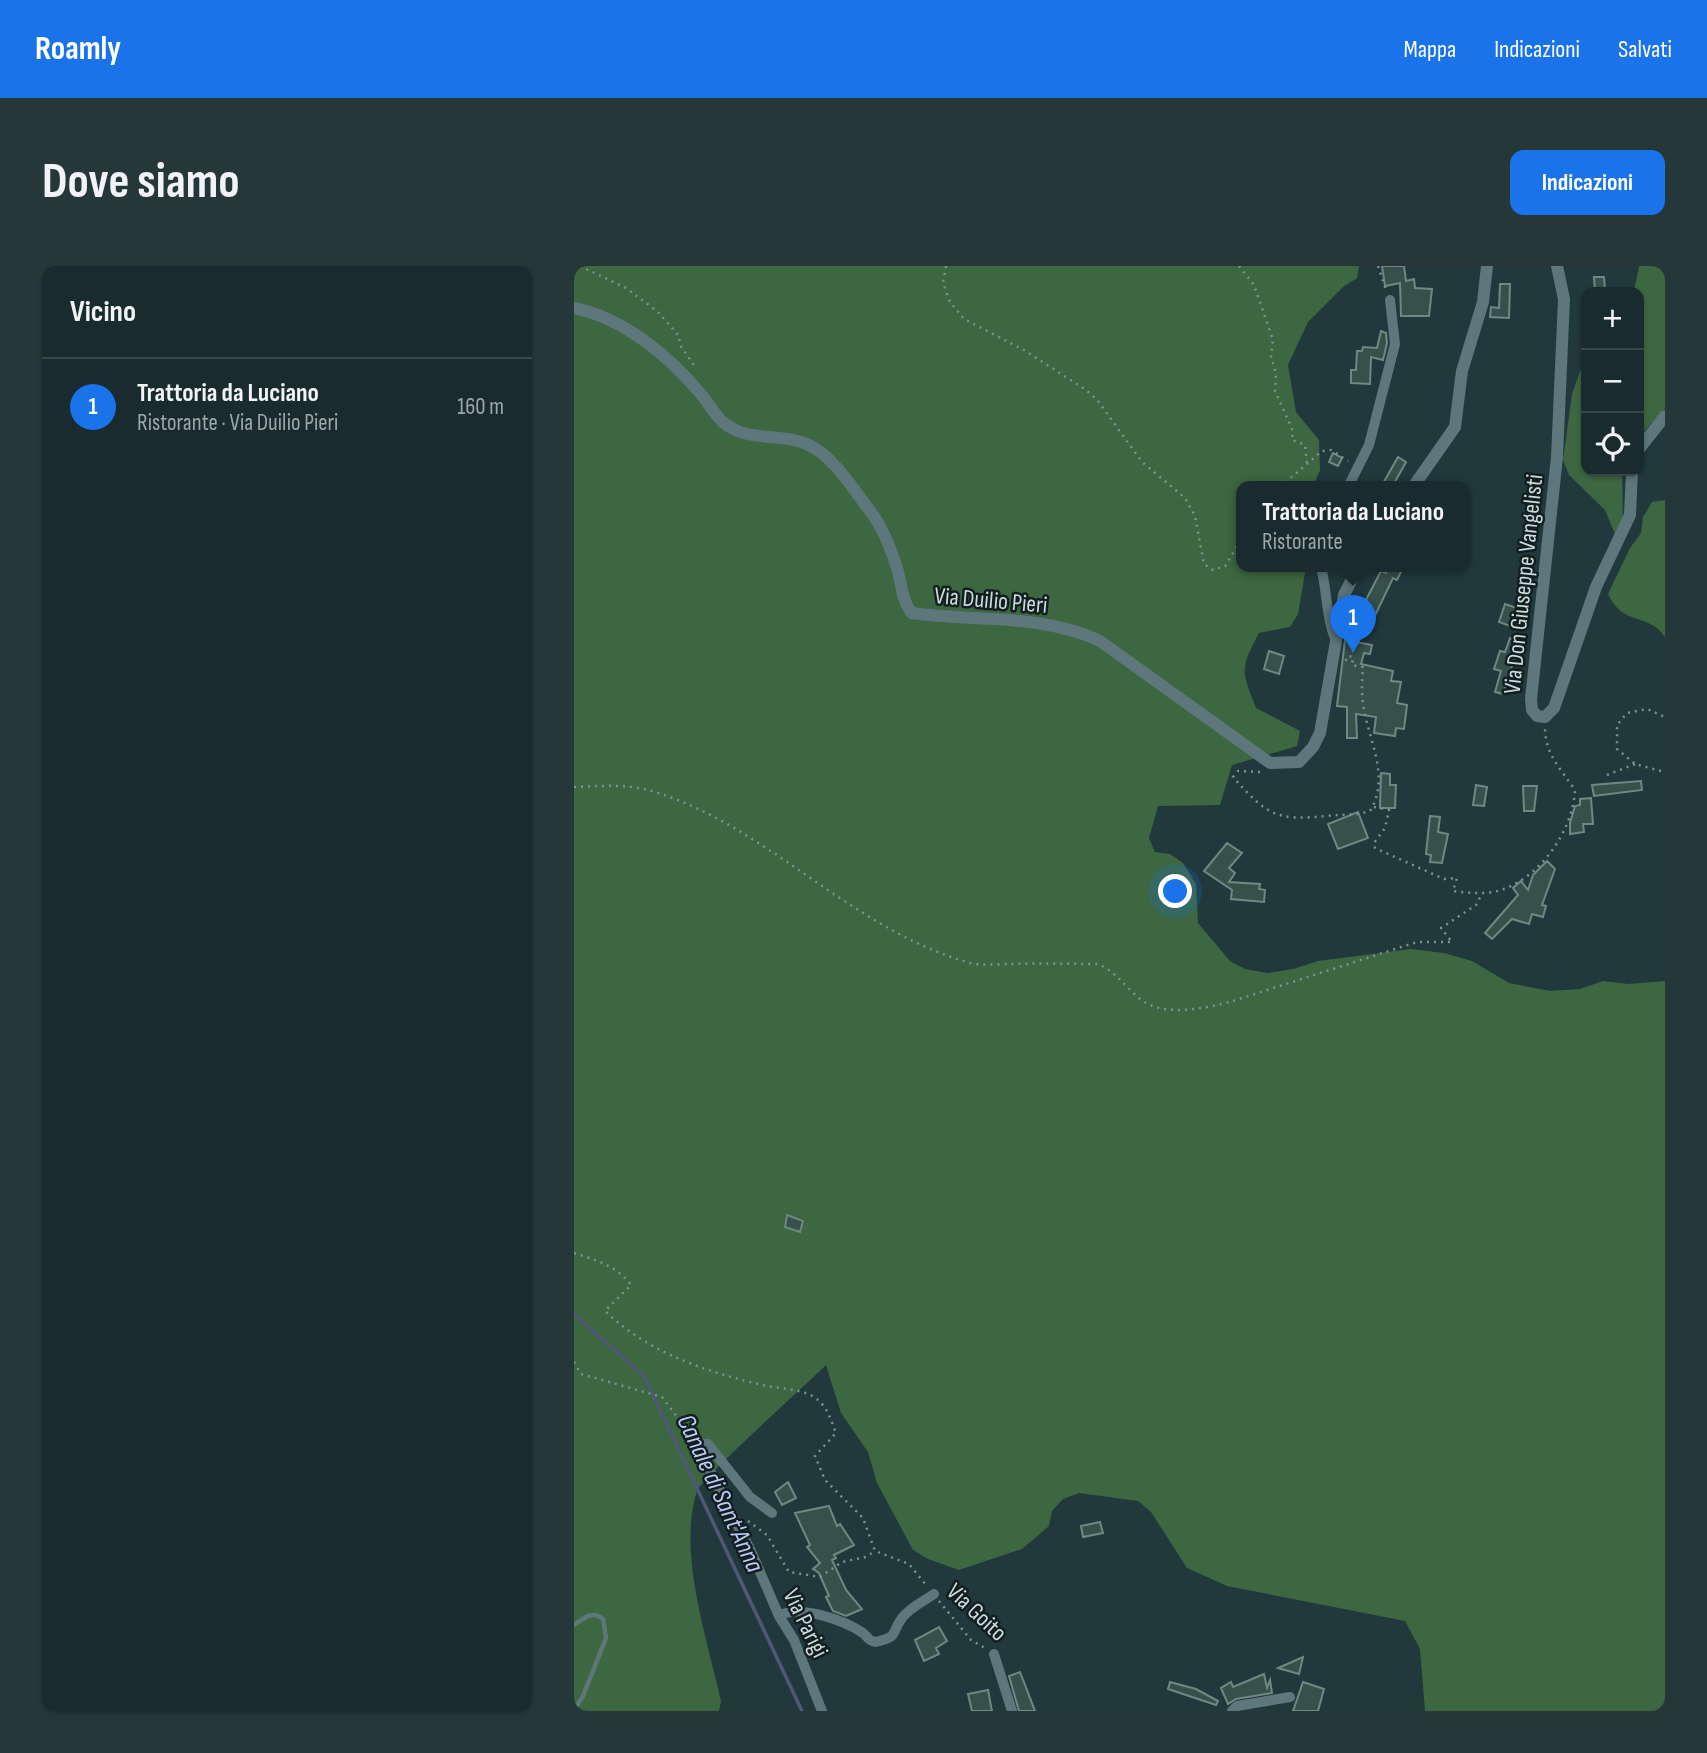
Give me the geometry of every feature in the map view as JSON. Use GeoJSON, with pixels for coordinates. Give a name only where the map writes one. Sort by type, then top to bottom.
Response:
{"type":"FeatureCollection","features":[{"type":"Feature","properties":{"kind":"street"},"geometry":{"type":"LineString","coordinates":[[1417,481],[1455,427],[1460,386],[1483,302],[1487,266]]}},
{"type":"Feature","properties":{"kind":"street","name":"Via Don Giuseppe Vangelisti"},"geometry":{"type":"LineString","coordinates":[[1557,266],[1564,299],[1557,457],[1531,699],[1532,710],[1537,716],[1545,717],[1554,708],[1596,587],[1630,516],[1632,476]]}},
{"type":"Feature","properties":{"kind":"street"},"geometry":{"type":"LineString","coordinates":[[1351,481],[1369,445],[1395,344],[1390,300]]}},
{"type":"Feature","properties":{"kind":"street","name":"Via Duilio Pieri"},"geometry":{"type":"LineString","coordinates":[[574,308],[592,312],[628,331],[670,361],[722,422],[740,433],[784,438],[810,445],[828,459],[872,513],[898,570],[905,605],[912,613],[999,618],[1076,630],[1100,641],[1270,764],[1291,765],[1299,762],[1313,747],[1320,733],[1334,636],[1343,595],[1355,572]]}},
{"type":"Feature","properties":{"kind":"street"},"geometry":{"type":"LineString","coordinates":[[1644,443],[1665,416]]}},
{"type":"Feature","properties":{"kind":"street"},"geometry":{"type":"LineString","coordinates":[[1322,572],[1328,593],[1328,621],[1334,636]]}},
{"type":"Feature","properties":{"kind":"street"},"geometry":{"type":"LineString","coordinates":[[696,1441],[708,1444],[743,1490],[763,1509],[772,1513]]}},
{"type":"Feature","properties":{"kind":"street","name":"Via Parigi"},"geometry":{"type":"LineString","coordinates":[[696,1441],[793,1640],[821,1711]]}},
{"type":"Feature","properties":{"kind":"street","name":"Via Goito"},"geometry":{"type":"LineString","coordinates":[[779,1616],[788,1610],[811,1613],[848,1626],[876,1642],[891,1638],[897,1633],[901,1619],[934,1594]]}},
{"type":"Feature","properties":{"kind":"street","name":"Via Goito"},"geometry":{"type":"LineString","coordinates":[[994,1654],[1012,1711]]}},
{"type":"Feature","properties":{"kind":"street"},"geometry":{"type":"LineString","coordinates":[[1232,1711],[1237,1706],[1290,1698]]}},
{"type":"Feature","properties":{"kind":"lane"},"geometry":{"type":"LineString","coordinates":[[574,1625],[590,1615],[597,1615],[603,1619],[606,1638],[583,1696],[574,1710]]}},
{"type":"Feature","properties":{"kind":"path"},"geometry":{"type":"LineString","coordinates":[[580,266],[625,288],[658,312],[679,336],[680,345],[692,359],[699,376]]}},
{"type":"Feature","properties":{"kind":"path"},"geometry":{"type":"LineString","coordinates":[[946,266],[943,283],[950,302],[964,320],[1024,350],[1086,390],[1098,401],[1142,462],[1185,498],[1195,516],[1204,564],[1213,570],[1224,566],[1236,548]]}},
{"type":"Feature","properties":{"kind":"path"},"geometry":{"type":"LineString","coordinates":[[1239,266],[1254,285],[1273,340],[1271,356],[1276,374],[1275,391],[1293,431],[1292,440],[1305,445],[1307,464]]}},
{"type":"Feature","properties":{"kind":"path"},"geometry":{"type":"LineString","coordinates":[[1378,266],[1390,300]]}},
{"type":"Feature","properties":{"kind":"path"},"geometry":{"type":"LineString","coordinates":[[1287,481],[1322,451],[1331,450],[1343,455],[1352,466],[1358,459],[1358,469]]}},
{"type":"Feature","properties":{"kind":"path"},"geometry":{"type":"LineString","coordinates":[[1363,667],[1363,706],[1368,731],[1373,736],[1377,765],[1378,782],[1373,806]]}},
{"type":"Feature","properties":{"kind":"path"},"geometry":{"type":"LineString","coordinates":[[1661,771],[1635,764],[1617,749],[1617,725],[1627,713],[1647,709],[1665,716]]}},
{"type":"Feature","properties":{"kind":"path"},"geometry":{"type":"LineString","coordinates":[[1264,772],[1238,771],[1233,777],[1256,802],[1288,819],[1356,815],[1373,806],[1389,810],[1385,828],[1376,840],[1375,848],[1444,879],[1457,878],[1453,891],[1482,894],[1510,887],[1529,873],[1548,855],[1569,819],[1575,790],[1555,765],[1545,742],[1545,717]]}},
{"type":"Feature","properties":{"kind":"path"},"geometry":{"type":"LineString","coordinates":[[1607,775],[1635,764]]}},
{"type":"Feature","properties":{"kind":"path"},"geometry":{"type":"LineString","coordinates":[[574,787],[611,785],[646,790],[682,802],[768,850],[873,921],[910,940],[973,964],[1098,964],[1116,973],[1143,1002],[1170,1009],[1203,1009],[1233,1002],[1417,942],[1451,942],[1441,928],[1476,905],[1482,894]]}},
{"type":"Feature","properties":{"kind":"path"},"geometry":{"type":"LineString","coordinates":[[574,1254],[600,1261],[623,1274],[631,1285],[605,1311],[647,1345],[717,1373],[816,1398],[829,1413],[836,1433],[815,1456],[819,1471],[863,1518],[875,1550],[909,1564],[934,1594]]}},
{"type":"Feature","properties":{"kind":"path"},"geometry":{"type":"LineString","coordinates":[[574,1362],[581,1374],[662,1397],[696,1441]]}},
{"type":"Feature","properties":{"kind":"path","name":"Via Parigi"},"geometry":{"type":"LineString","coordinates":[[734,1516],[755,1524],[767,1535],[789,1572],[820,1577],[842,1562],[866,1557],[875,1550]]}},
{"type":"Feature","properties":{"kind":"path","name":"Via Goito"},"geometry":{"type":"LineString","coordinates":[[934,1594],[971,1640],[994,1654]]}},
{"type":"Feature","properties":{"kind":"green space"},"geometry":{"type":"Polygon","coordinates":[[[574,266],[1359,266],[1357,278],[1343,287],[1308,322],[1288,365],[1296,412],[1319,440],[1320,470],[1315,481],[1236,481],[1236,572],[1305,572],[1298,614],[1290,627],[1259,633],[1248,655],[1245,670],[1247,685],[1256,708],[1300,731],[1297,746],[1232,765],[1220,805],[1158,806],[1149,838],[1155,852],[1170,854],[1183,863],[1196,884],[1198,923],[1230,961],[1245,969],[1268,973],[1318,961],[1411,949],[1444,953],[1472,961],[1509,983],[1550,991],[1580,989],[1603,981],[1628,984],[1665,981],[1665,1711],[1425,1711],[1420,1649],[1405,1621],[1227,1586],[1187,1568],[1151,1512],[1138,1501],[1079,1493],[1063,1499],[1052,1511],[1049,1526],[1022,1549],[959,1570],[928,1559],[913,1550],[877,1483],[868,1452],[841,1413],[826,1365],[697,1491],[690,1541],[692,1568],[702,1624],[721,1701],[719,1711],[574,1711],[574,266]]]}},
{"type":"Feature","properties":{"kind":"green space"},"geometry":{"type":"Polygon","coordinates":[[[1639,266],[1665,266],[1665,408],[1644,431],[1644,287],[1635,287],[1639,266]]]}},
{"type":"Feature","properties":{"kind":"green space"},"geometry":{"type":"Polygon","coordinates":[[[1581,369],[1581,476],[1622,476],[1623,517],[1615,534],[1605,510],[1569,475],[1563,460],[1572,394],[1581,369]]]}},
{"type":"Feature","properties":{"kind":"green space"},"geometry":{"type":"Polygon","coordinates":[[[1665,500],[1665,637],[1651,624],[1621,611],[1608,594],[1630,548],[1641,533],[1643,517],[1652,502],[1665,500]]]}},
{"type":"Feature","properties":{"kind":"building"},"geometry":{"type":"Polygon","coordinates":[[[1382,266],[1404,266],[1406,281],[1414,279],[1415,288],[1432,289],[1429,316],[1401,316],[1400,283],[1385,286],[1382,266]]]}},
{"type":"Feature","properties":{"kind":"building"},"geometry":{"type":"Polygon","coordinates":[[[1594,277],[1604,277],[1605,287],[1595,287],[1594,277]]]}},
{"type":"Feature","properties":{"kind":"building"},"geometry":{"type":"Polygon","coordinates":[[[1500,284],[1510,284],[1509,318],[1490,317],[1491,307],[1499,308],[1500,284]]]}},
{"type":"Feature","properties":{"kind":"building"},"geometry":{"type":"Polygon","coordinates":[[[1381,331],[1386,333],[1387,343],[1383,360],[1371,357],[1370,384],[1351,383],[1351,370],[1356,370],[1357,351],[1362,351],[1363,347],[1377,348],[1381,331]]]}},
{"type":"Feature","properties":{"kind":"building"},"geometry":{"type":"Polygon","coordinates":[[[1333,453],[1342,458],[1338,466],[1329,462],[1333,453]]]}},
{"type":"Feature","properties":{"kind":"building"},"geometry":{"type":"Polygon","coordinates":[[[1398,457],[1406,462],[1395,481],[1384,481],[1398,457]]]}},
{"type":"Feature","properties":{"kind":"building"},"geometry":{"type":"Polygon","coordinates":[[[1380,572],[1401,572],[1397,580],[1393,578],[1371,624],[1357,617],[1380,572]]]}},
{"type":"Feature","properties":{"kind":"building"},"geometry":{"type":"Polygon","coordinates":[[[1505,604],[1517,608],[1510,626],[1499,622],[1505,604]]]}},
{"type":"Feature","properties":{"kind":"building"},"geometry":{"type":"Polygon","coordinates":[[[1510,638],[1520,641],[1503,694],[1495,692],[1501,671],[1494,669],[1500,651],[1505,652],[1510,638]]]}},
{"type":"Feature","properties":{"kind":"building"},"geometry":{"type":"Polygon","coordinates":[[[1345,640],[1372,645],[1370,654],[1364,653],[1361,664],[1393,671],[1391,681],[1401,682],[1397,703],[1407,705],[1404,729],[1396,728],[1395,736],[1374,733],[1376,717],[1356,714],[1357,738],[1347,738],[1347,707],[1337,706],[1345,640]]]}},
{"type":"Feature","properties":{"kind":"building"},"geometry":{"type":"Polygon","coordinates":[[[1269,651],[1284,656],[1279,674],[1264,669],[1269,651]]]}},
{"type":"Feature","properties":{"kind":"building"},"geometry":{"type":"Polygon","coordinates":[[[1381,773],[1390,774],[1390,785],[1396,785],[1395,808],[1380,808],[1381,773]]]}},
{"type":"Feature","properties":{"kind":"building"},"geometry":{"type":"Polygon","coordinates":[[[1641,781],[1642,790],[1594,796],[1592,785],[1641,781]]]}},
{"type":"Feature","properties":{"kind":"building"},"geometry":{"type":"Polygon","coordinates":[[[1476,785],[1487,787],[1484,806],[1473,805],[1476,785]]]}},
{"type":"Feature","properties":{"kind":"building"},"geometry":{"type":"Polygon","coordinates":[[[1523,786],[1537,786],[1534,811],[1524,811],[1523,786]]]}},
{"type":"Feature","properties":{"kind":"building"},"geometry":{"type":"Polygon","coordinates":[[[1591,798],[1593,824],[1583,824],[1584,832],[1570,834],[1575,806],[1580,805],[1580,799],[1591,798]]]}},
{"type":"Feature","properties":{"kind":"building"},"geometry":{"type":"Polygon","coordinates":[[[1358,812],[1368,838],[1338,849],[1328,824],[1358,812]]]}},
{"type":"Feature","properties":{"kind":"building"},"geometry":{"type":"Polygon","coordinates":[[[1430,816],[1440,817],[1438,832],[1448,834],[1442,863],[1430,862],[1431,855],[1426,854],[1430,816]]]}},
{"type":"Feature","properties":{"kind":"building"},"geometry":{"type":"Polygon","coordinates":[[[1227,843],[1242,853],[1229,868],[1235,873],[1229,882],[1260,884],[1259,889],[1265,890],[1264,902],[1231,899],[1232,890],[1204,871],[1227,843]]]}},
{"type":"Feature","properties":{"kind":"building"},"geometry":{"type":"Polygon","coordinates":[[[1547,861],[1555,869],[1542,905],[1546,906],[1543,917],[1532,914],[1529,924],[1512,919],[1492,939],[1485,933],[1518,895],[1513,888],[1521,881],[1528,890],[1533,875],[1547,861]]]}},
{"type":"Feature","properties":{"kind":"building"},"geometry":{"type":"Polygon","coordinates":[[[787,1215],[803,1221],[800,1232],[785,1227],[787,1215]]]}},
{"type":"Feature","properties":{"kind":"building"},"geometry":{"type":"Polygon","coordinates":[[[788,1482],[796,1498],[782,1505],[775,1492],[788,1482]]]}},
{"type":"Feature","properties":{"kind":"building"},"geometry":{"type":"Polygon","coordinates":[[[829,1506],[837,1526],[840,1524],[854,1545],[834,1555],[836,1558],[832,1560],[846,1590],[862,1609],[846,1616],[833,1611],[826,1597],[829,1596],[819,1573],[813,1569],[820,1563],[807,1547],[810,1545],[795,1513],[829,1506]]]}},
{"type":"Feature","properties":{"kind":"building"},"geometry":{"type":"Polygon","coordinates":[[[1100,1522],[1103,1533],[1083,1537],[1081,1526],[1100,1522]]]}},
{"type":"Feature","properties":{"kind":"building"},"geometry":{"type":"Polygon","coordinates":[[[939,1627],[947,1641],[936,1648],[939,1654],[924,1661],[915,1640],[939,1627]]]}},
{"type":"Feature","properties":{"kind":"building"},"geometry":{"type":"Polygon","coordinates":[[[1303,1657],[1299,1674],[1278,1668],[1303,1657]]]}},
{"type":"Feature","properties":{"kind":"building"},"geometry":{"type":"Polygon","coordinates":[[[1020,1672],[1035,1711],[1019,1711],[1009,1676],[1020,1672]]]}},
{"type":"Feature","properties":{"kind":"building"},"geometry":{"type":"Polygon","coordinates":[[[1264,1674],[1267,1688],[1270,1680],[1272,1693],[1236,1699],[1228,1704],[1221,1688],[1231,1682],[1233,1687],[1264,1674]]]}},
{"type":"Feature","properties":{"kind":"building"},"geometry":{"type":"Polygon","coordinates":[[[1170,1682],[1196,1689],[1218,1701],[1216,1705],[1168,1689],[1170,1682]]]}},
{"type":"Feature","properties":{"kind":"building"},"geometry":{"type":"Polygon","coordinates":[[[1303,1682],[1324,1689],[1318,1711],[1293,1711],[1303,1682]]]}},
{"type":"Feature","properties":{"kind":"building"},"geometry":{"type":"Polygon","coordinates":[[[988,1690],[992,1711],[972,1711],[968,1694],[988,1690]]]}},
{"type":"Feature","properties":{"kind":"waterway","name":"Canale di Sant'Anna"},"geometry":{"type":"LineString","coordinates":[[574,1314],[644,1376],[802,1711]]}},
{"type":"Feature","properties":{"kind":"place","name":"Trattoria da Luciano"},"geometry":{"type":"Point","coordinates":[1353,653]}}]}
